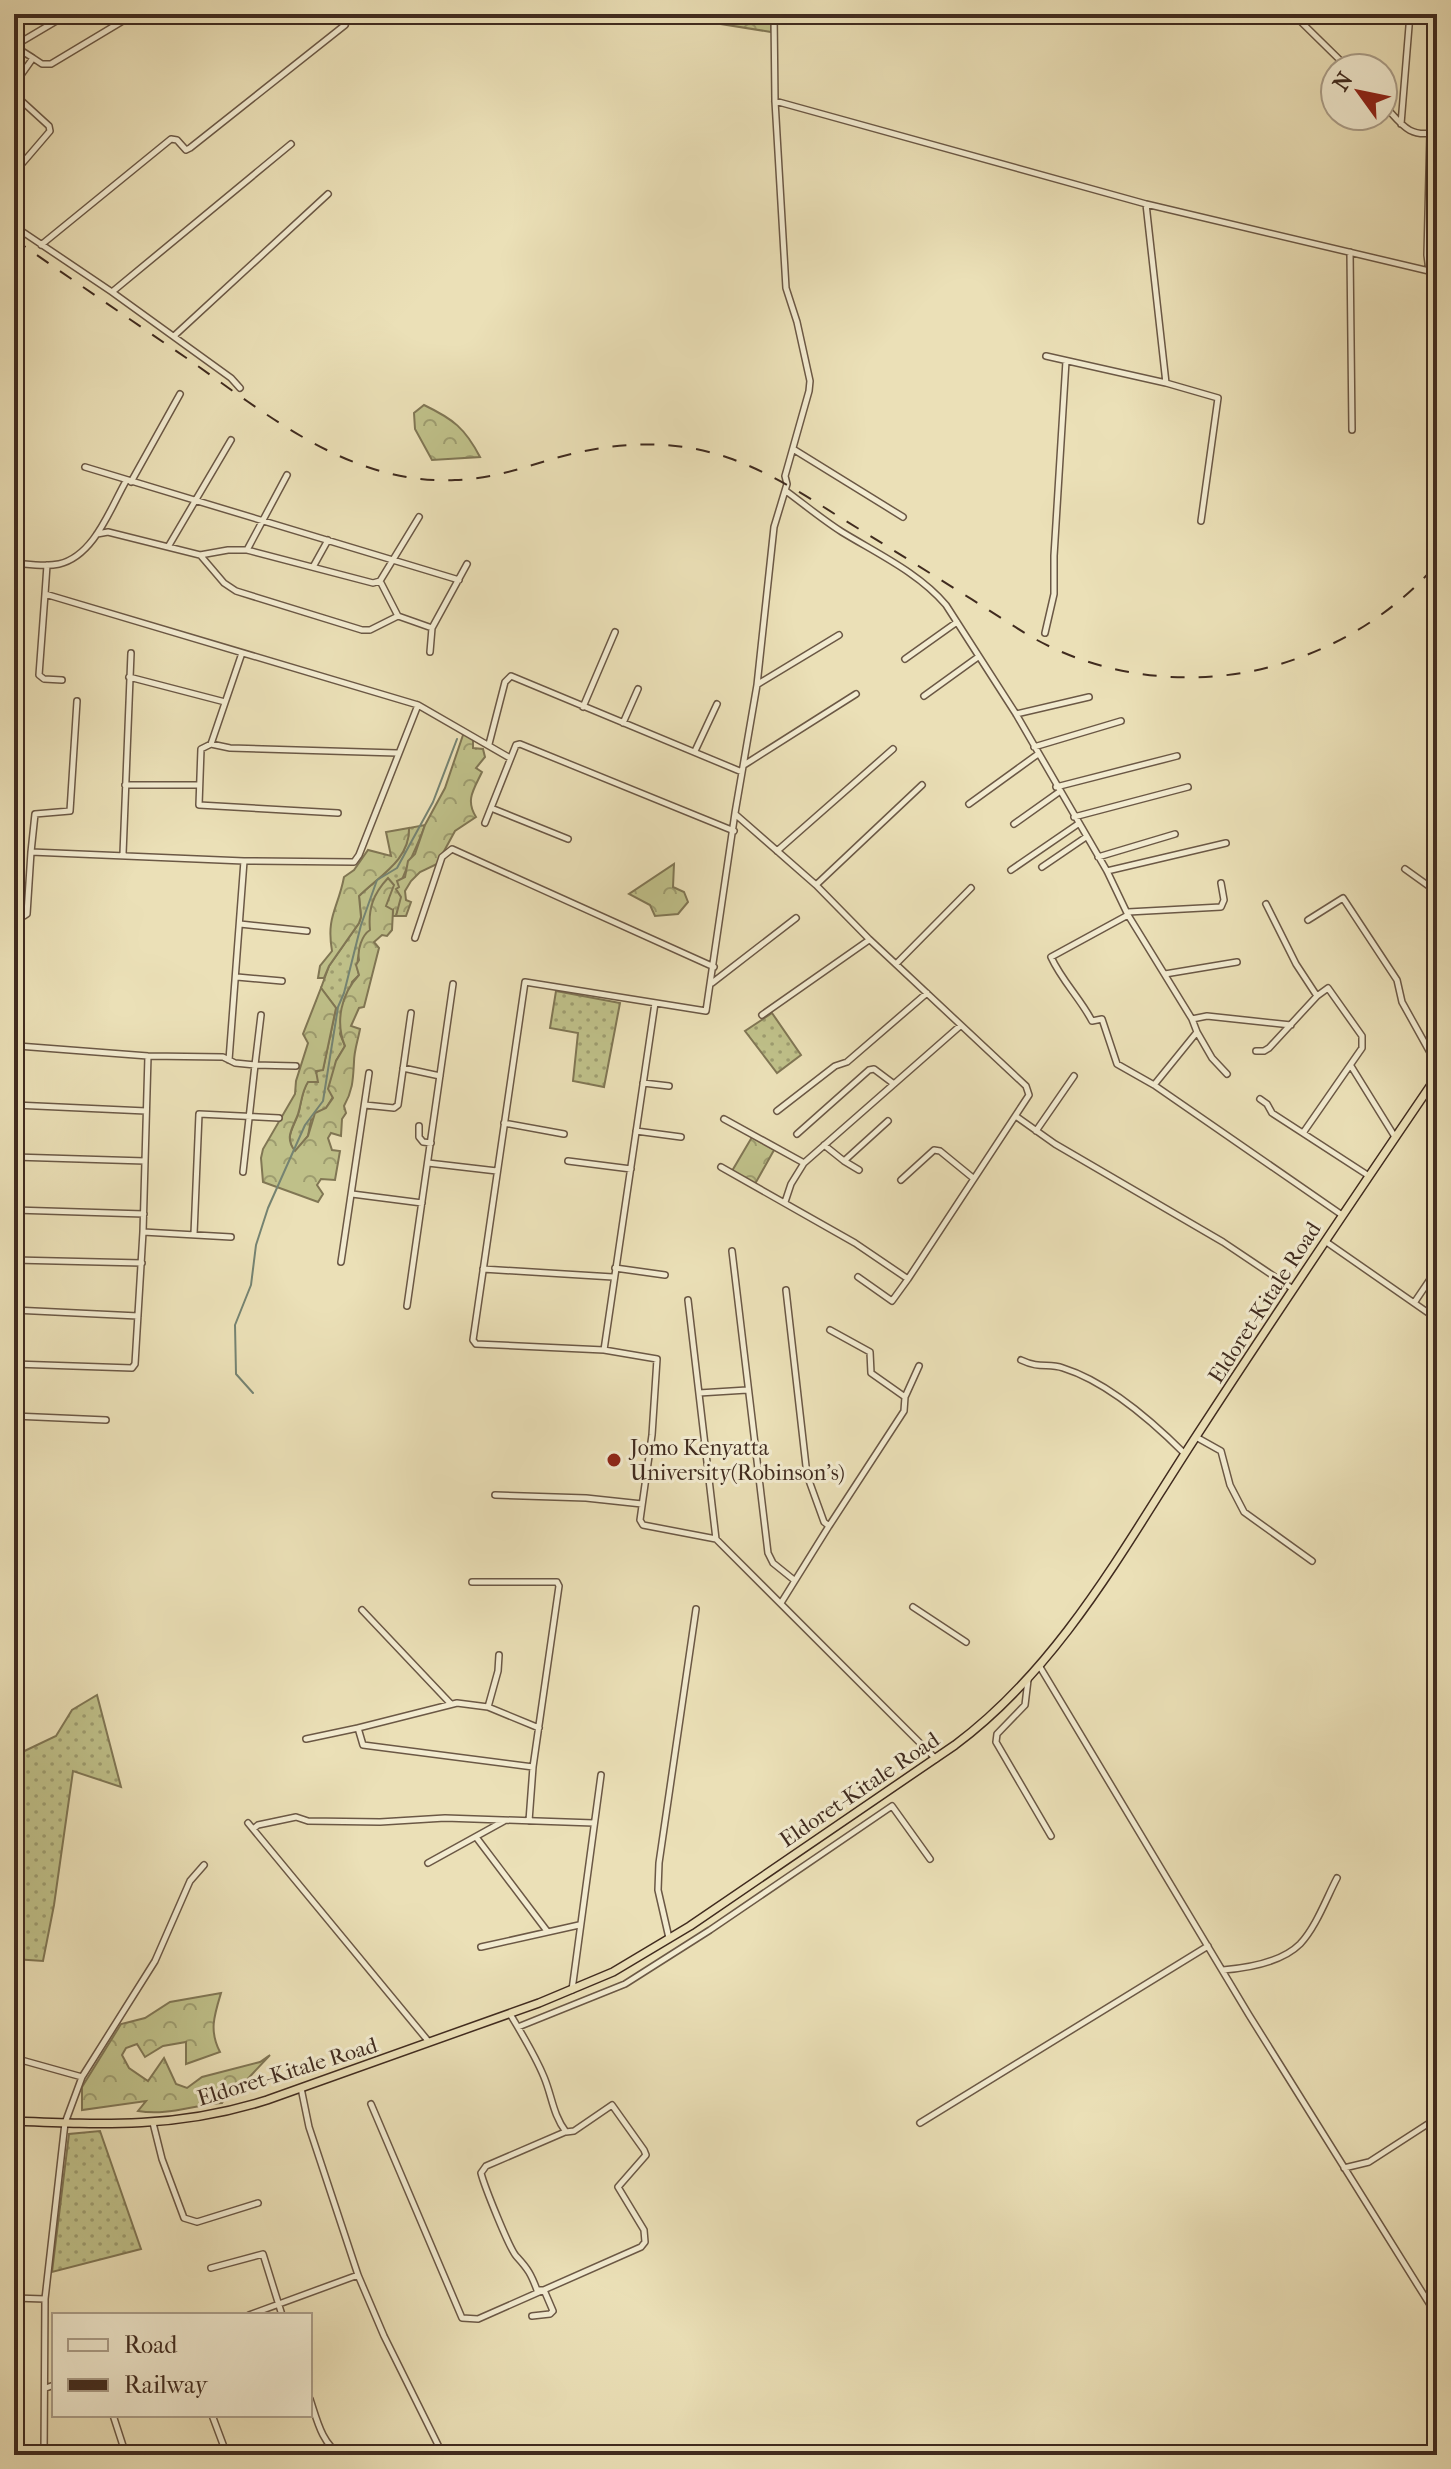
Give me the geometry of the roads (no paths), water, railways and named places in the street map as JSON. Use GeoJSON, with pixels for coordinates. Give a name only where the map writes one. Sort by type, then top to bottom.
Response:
{"type":"FeatureCollection","features":[{"type":"Feature","properties":{"kind":"highway","name":"Eldoret-Kitale Road"},"geometry":{"type":"LineString","coordinates":[[14,2121],[153,2123],[215,2115],[301,2088],[572,1991],[670,1939],[936,1759],[990,1719],[1040,1667],[1106,1579],[1342,1215],[1437,1076]]}},
{"type":"Feature","properties":{"kind":"street"},"geometry":{"type":"LineString","coordinates":[[68,14],[14,46],[42,64],[51,64],[131,16]]}},
{"type":"Feature","properties":{"kind":"street"},"geometry":{"type":"LineString","coordinates":[[774,14],[775,101],[786,288],[810,381],[785,476],[786,491],[781,498],[774,527],[757,685],[706,1011],[525,982],[473,1340],[476,1344],[604,1350],[657,1359],[652,1435],[640,1520],[643,1525],[716,1539],[936,1759]]}},
{"type":"Feature","properties":{"kind":"street"},"geometry":{"type":"LineString","coordinates":[[1294,14],[1332,52]]}},
{"type":"Feature","properties":{"kind":"street"},"geometry":{"type":"LineString","coordinates":[[1410,14],[1401,124],[1412,133],[1434,132],[1427,255],[1429,271],[1437,283]]}},
{"type":"Feature","properties":{"kind":"street"},"geometry":{"type":"LineString","coordinates":[[41,245],[171,139],[177,140],[186,150],[190,148],[345,25]]}},
{"type":"Feature","properties":{"kind":"street"},"geometry":{"type":"LineString","coordinates":[[14,85],[33,58]]}},
{"type":"Feature","properties":{"kind":"street"},"geometry":{"type":"LineString","coordinates":[[14,94],[50,128],[14,173]]}},
{"type":"Feature","properties":{"kind":"street"},"geometry":{"type":"LineString","coordinates":[[775,101],[1146,204],[1429,271]]}},
{"type":"Feature","properties":{"kind":"street"},"geometry":{"type":"LineString","coordinates":[[112,292],[291,144]]}},
{"type":"Feature","properties":{"kind":"street"},"geometry":{"type":"LineString","coordinates":[[174,336],[328,194]]}},
{"type":"Feature","properties":{"kind":"street"},"geometry":{"type":"LineString","coordinates":[[1146,204],[1166,383]]}},
{"type":"Feature","properties":{"kind":"street"},"geometry":{"type":"LineString","coordinates":[[14,226],[174,336],[240,388]]}},
{"type":"Feature","properties":{"kind":"street"},"geometry":{"type":"LineString","coordinates":[[1350,252],[1352,430]]}},
{"type":"Feature","properties":{"kind":"street"},"geometry":{"type":"LineString","coordinates":[[1046,356],[1212,395],[1218,401],[1201,521]]}},
{"type":"Feature","properties":{"kind":"street"},"geometry":{"type":"LineString","coordinates":[[1045,633],[1054,594],[1066,361]]}},
{"type":"Feature","properties":{"kind":"street"},"geometry":{"type":"LineString","coordinates":[[14,563],[47,565],[70,560],[97,534],[180,394]]}},
{"type":"Feature","properties":{"kind":"street"},"geometry":{"type":"LineString","coordinates":[[168,547],[231,440]]}},
{"type":"Feature","properties":{"kind":"street"},"geometry":{"type":"LineString","coordinates":[[793,449],[903,517]]}},
{"type":"Feature","properties":{"kind":"street"},"geometry":{"type":"LineString","coordinates":[[85,467],[459,580]]}},
{"type":"Feature","properties":{"kind":"street"},"geometry":{"type":"LineString","coordinates":[[247,550],[287,475]]}},
{"type":"Feature","properties":{"kind":"street"},"geometry":{"type":"LineString","coordinates":[[786,491],[838,530],[933,589],[1016,714],[1212,1058],[1227,1074]]}},
{"type":"Feature","properties":{"kind":"street"},"geometry":{"type":"LineString","coordinates":[[97,534],[108,532],[200,555],[247,550],[370,583],[380,581],[419,517]]}},
{"type":"Feature","properties":{"kind":"street"},"geometry":{"type":"LineString","coordinates":[[313,567],[328,540]]}},
{"type":"Feature","properties":{"kind":"street"},"geometry":{"type":"LineString","coordinates":[[200,555],[224,583],[236,591],[325,620],[370,630],[398,616]]}},
{"type":"Feature","properties":{"kind":"street"},"geometry":{"type":"LineString","coordinates":[[430,652],[432,628],[467,564]]}},
{"type":"Feature","properties":{"kind":"street"},"geometry":{"type":"LineString","coordinates":[[47,565],[39,675],[44,679],[62,680]]}},
{"type":"Feature","properties":{"kind":"street"},"geometry":{"type":"LineString","coordinates":[[380,581],[398,616],[432,628]]}},
{"type":"Feature","properties":{"kind":"street"},"geometry":{"type":"LineString","coordinates":[[45,594],[418,705],[510,758]]}},
{"type":"Feature","properties":{"kind":"street"},"geometry":{"type":"LineString","coordinates":[[905,659],[957,622]]}},
{"type":"Feature","properties":{"kind":"street"},"geometry":{"type":"LineString","coordinates":[[583,707],[615,632]]}},
{"type":"Feature","properties":{"kind":"street"},"geometry":{"type":"LineString","coordinates":[[757,685],[839,635]]}},
{"type":"Feature","properties":{"kind":"street"},"geometry":{"type":"LineString","coordinates":[[123,854],[131,653]]}},
{"type":"Feature","properties":{"kind":"street"},"geometry":{"type":"LineString","coordinates":[[211,744],[242,653]]}},
{"type":"Feature","properties":{"kind":"street"},"geometry":{"type":"LineString","coordinates":[[924,696],[978,657]]}},
{"type":"Feature","properties":{"kind":"street"},"geometry":{"type":"LineString","coordinates":[[489,744],[507,677],[514,676],[583,707],[743,769]]}},
{"type":"Feature","properties":{"kind":"street"},"geometry":{"type":"LineString","coordinates":[[129,677],[225,702]]}},
{"type":"Feature","properties":{"kind":"street"},"geometry":{"type":"LineString","coordinates":[[623,723],[638,689]]}},
{"type":"Feature","properties":{"kind":"street"},"geometry":{"type":"LineString","coordinates":[[743,769],[856,694]]}},
{"type":"Feature","properties":{"kind":"street"},"geometry":{"type":"LineString","coordinates":[[1016,714],[1089,697]]}},
{"type":"Feature","properties":{"kind":"street"},"geometry":{"type":"LineString","coordinates":[[14,916],[27,914],[35,814],[70,811],[77,701]]}},
{"type":"Feature","properties":{"kind":"street"},"geometry":{"type":"LineString","coordinates":[[695,751],[717,704]]}},
{"type":"Feature","properties":{"kind":"street"},"geometry":{"type":"LineString","coordinates":[[31,852],[244,861],[354,862],[418,705]]}},
{"type":"Feature","properties":{"kind":"street"},"geometry":{"type":"LineString","coordinates":[[1034,747],[1121,721]]}},
{"type":"Feature","properties":{"kind":"street"},"geometry":{"type":"LineString","coordinates":[[338,813],[202,807],[198,803],[201,749],[211,744],[230,748],[398,753]]}},
{"type":"Feature","properties":{"kind":"street"},"geometry":{"type":"LineString","coordinates":[[485,823],[516,745],[522,744],[734,831]]}},
{"type":"Feature","properties":{"kind":"street"},"geometry":{"type":"LineString","coordinates":[[777,851],[893,749]]}},
{"type":"Feature","properties":{"kind":"street"},"geometry":{"type":"LineString","coordinates":[[969,804],[1038,754]]}},
{"type":"Feature","properties":{"kind":"street"},"geometry":{"type":"LineString","coordinates":[[1014,824],[1058,790],[1177,756]]}},
{"type":"Feature","properties":{"kind":"street"},"geometry":{"type":"LineString","coordinates":[[125,785],[199,785]]}},
{"type":"Feature","properties":{"kind":"street"},"geometry":{"type":"LineString","coordinates":[[816,885],[922,785]]}},
{"type":"Feature","properties":{"kind":"street"},"geometry":{"type":"LineString","coordinates":[[1074,817],[1188,787]]}},
{"type":"Feature","properties":{"kind":"street"},"geometry":{"type":"LineString","coordinates":[[491,808],[568,839]]}},
{"type":"Feature","properties":{"kind":"street"},"geometry":{"type":"LineString","coordinates":[[735,813],[816,885],[1026,1086],[1029,1097],[892,1301],[858,1277]]}},
{"type":"Feature","properties":{"kind":"street"},"geometry":{"type":"LineString","coordinates":[[1011,870],[1078,824]]}},
{"type":"Feature","properties":{"kind":"street"},"geometry":{"type":"LineString","coordinates":[[1098,857],[1175,834]]}},
{"type":"Feature","properties":{"kind":"street"},"geometry":{"type":"LineString","coordinates":[[1042,867],[1086,837]]}},
{"type":"Feature","properties":{"kind":"street"},"geometry":{"type":"LineString","coordinates":[[1107,871],[1226,843]]}},
{"type":"Feature","properties":{"kind":"street"},"geometry":{"type":"LineString","coordinates":[[415,938],[442,857],[452,849],[714,967]]}},
{"type":"Feature","properties":{"kind":"street"},"geometry":{"type":"LineString","coordinates":[[229,1060],[244,861]]}},
{"type":"Feature","properties":{"kind":"street"},"geometry":{"type":"LineString","coordinates":[[1405,869],[1437,892]]}},
{"type":"Feature","properties":{"kind":"street"},"geometry":{"type":"LineString","coordinates":[[1221,883],[1224,900],[1221,907],[1128,914],[1051,957],[1092,1021],[1102,1019],[1117,1064],[1154,1085],[1342,1215]]}},
{"type":"Feature","properties":{"kind":"street"},"geometry":{"type":"LineString","coordinates":[[896,964],[971,888]]}},
{"type":"Feature","properties":{"kind":"street"},"geometry":{"type":"LineString","coordinates":[[1308,920],[1343,898],[1397,980],[1402,1002],[1437,1065]]}},
{"type":"Feature","properties":{"kind":"street"},"geometry":{"type":"LineString","coordinates":[[1266,904],[1296,964],[1317,996]]}},
{"type":"Feature","properties":{"kind":"street"},"geometry":{"type":"LineString","coordinates":[[711,983],[796,918]]}},
{"type":"Feature","properties":{"kind":"street"},"geometry":{"type":"LineString","coordinates":[[240,924],[307,931]]}},
{"type":"Feature","properties":{"kind":"street"},"geometry":{"type":"LineString","coordinates":[[762,1015],[869,939]]}},
{"type":"Feature","properties":{"kind":"street"},"geometry":{"type":"LineString","coordinates":[[1165,974],[1237,962]]}},
{"type":"Feature","properties":{"kind":"street"},"geometry":{"type":"LineString","coordinates":[[237,977],[282,981]]}},
{"type":"Feature","properties":{"kind":"street"},"geometry":{"type":"LineString","coordinates":[[407,1306],[453,984]]}},
{"type":"Feature","properties":{"kind":"street"},"geometry":{"type":"LineString","coordinates":[[1256,1051],[1264,1051],[1328,988],[1362,1036],[1362,1048],[1303,1133]]}},
{"type":"Feature","properties":{"kind":"street"},"geometry":{"type":"LineString","coordinates":[[777,1111],[835,1066],[847,1062],[927,993]]}},
{"type":"Feature","properties":{"kind":"street"},"geometry":{"type":"LineString","coordinates":[[604,1350],[655,1003]]}},
{"type":"Feature","properties":{"kind":"street"},"geometry":{"type":"LineString","coordinates":[[365,1105],[397,1107],[411,1013]]}},
{"type":"Feature","properties":{"kind":"street"},"geometry":{"type":"LineString","coordinates":[[243,1172],[261,1015]]}},
{"type":"Feature","properties":{"kind":"street"},"geometry":{"type":"LineString","coordinates":[[1192,1019],[1207,1016],[1291,1025]]}},
{"type":"Feature","properties":{"kind":"street"},"geometry":{"type":"LineString","coordinates":[[785,1202],[791,1184],[804,1163],[960,1026]]}},
{"type":"Feature","properties":{"kind":"street"},"geometry":{"type":"LineString","coordinates":[[1154,1085],[1197,1032]]}},
{"type":"Feature","properties":{"kind":"street"},"geometry":{"type":"LineString","coordinates":[[14,1139],[16,1044],[148,1056],[223,1057],[235,1063],[296,1066]]}},
{"type":"Feature","properties":{"kind":"street"},"geometry":{"type":"LineString","coordinates":[[14,1364],[132,1368],[135,1364],[142,1263],[148,1056]]}},
{"type":"Feature","properties":{"kind":"street"},"geometry":{"type":"LineString","coordinates":[[1351,1066],[1396,1137]]}},
{"type":"Feature","properties":{"kind":"street"},"geometry":{"type":"LineString","coordinates":[[403,1068],[440,1076]]}},
{"type":"Feature","properties":{"kind":"street"},"geometry":{"type":"LineString","coordinates":[[797,1134],[869,1070],[874,1069],[894,1084]]}},
{"type":"Feature","properties":{"kind":"street"},"geometry":{"type":"LineString","coordinates":[[341,1262],[369,1073]]}},
{"type":"Feature","properties":{"kind":"street"},"geometry":{"type":"LineString","coordinates":[[1036,1131],[1074,1076]]}},
{"type":"Feature","properties":{"kind":"street"},"geometry":{"type":"LineString","coordinates":[[643,1083],[669,1086]]}},
{"type":"Feature","properties":{"kind":"street"},"geometry":{"type":"LineString","coordinates":[[1260,1099],[1272,1113],[1369,1177]]}},
{"type":"Feature","properties":{"kind":"street"},"geometry":{"type":"LineString","coordinates":[[15,1105],[146,1111]]}},
{"type":"Feature","properties":{"kind":"street"},"geometry":{"type":"LineString","coordinates":[[194,1234],[199,1116],[202,1113],[279,1118]]}},
{"type":"Feature","properties":{"kind":"street"},"geometry":{"type":"LineString","coordinates":[[1017,1117],[1223,1242],[1294,1289]]}},
{"type":"Feature","properties":{"kind":"street"},"geometry":{"type":"LineString","coordinates":[[724,1119],[804,1163]]}},
{"type":"Feature","properties":{"kind":"street"},"geometry":{"type":"LineString","coordinates":[[844,1161],[888,1121]]}},
{"type":"Feature","properties":{"kind":"street"},"geometry":{"type":"LineString","coordinates":[[504,1123],[564,1134]]}},
{"type":"Feature","properties":{"kind":"street"},"geometry":{"type":"LineString","coordinates":[[419,1126],[419,1137],[423,1142],[431,1143]]}},
{"type":"Feature","properties":{"kind":"street"},"geometry":{"type":"LineString","coordinates":[[636,1131],[681,1137]]}},
{"type":"Feature","properties":{"kind":"street"},"geometry":{"type":"LineString","coordinates":[[824,1145],[859,1170]]}},
{"type":"Feature","properties":{"kind":"street"},"geometry":{"type":"LineString","coordinates":[[901,1180],[934,1150],[940,1151],[973,1178]]}},
{"type":"Feature","properties":{"kind":"street"},"geometry":{"type":"LineString","coordinates":[[14,1157],[145,1161]]}},
{"type":"Feature","properties":{"kind":"street"},"geometry":{"type":"LineString","coordinates":[[568,1161],[631,1169]]}},
{"type":"Feature","properties":{"kind":"street"},"geometry":{"type":"LineString","coordinates":[[428,1163],[497,1171]]}},
{"type":"Feature","properties":{"kind":"street"},"geometry":{"type":"LineString","coordinates":[[721,1167],[855,1243],[908,1279]]}},
{"type":"Feature","properties":{"kind":"street"},"geometry":{"type":"LineString","coordinates":[[352,1194],[423,1203]]}},
{"type":"Feature","properties":{"kind":"street"},"geometry":{"type":"LineString","coordinates":[[14,1210],[144,1214]]}},
{"type":"Feature","properties":{"kind":"street"},"geometry":{"type":"LineString","coordinates":[[143,1232],[231,1237]]}},
{"type":"Feature","properties":{"kind":"street"},"geometry":{"type":"LineString","coordinates":[[1325,1241],[1437,1319]]}},
{"type":"Feature","properties":{"kind":"street"},"geometry":{"type":"LineString","coordinates":[[732,1251],[768,1553],[773,1563],[794,1580]]}},
{"type":"Feature","properties":{"kind":"street"},"geometry":{"type":"LineString","coordinates":[[14,1260],[142,1263]]}},
{"type":"Feature","properties":{"kind":"street"},"geometry":{"type":"LineString","coordinates":[[615,1268],[665,1275]]}},
{"type":"Feature","properties":{"kind":"street"},"geometry":{"type":"LineString","coordinates":[[483,1269],[613,1277]]}},
{"type":"Feature","properties":{"kind":"street"},"geometry":{"type":"LineString","coordinates":[[1414,1303],[1437,1269]]}},
{"type":"Feature","properties":{"kind":"street"},"geometry":{"type":"LineString","coordinates":[[786,1290],[807,1475],[824,1522],[829,1526]]}},
{"type":"Feature","properties":{"kind":"street"},"geometry":{"type":"LineString","coordinates":[[688,1300],[716,1539]]}},
{"type":"Feature","properties":{"kind":"street"},"geometry":{"type":"LineString","coordinates":[[14,1310],[138,1316]]}},
{"type":"Feature","properties":{"kind":"street"},"geometry":{"type":"LineString","coordinates":[[830,1330],[870,1352],[871,1373],[905,1397]]}},
{"type":"Feature","properties":{"kind":"street"},"geometry":{"type":"LineString","coordinates":[[1021,1360],[1036,1367],[1062,1367],[1104,1388],[1140,1413],[1185,1454]]}},
{"type":"Feature","properties":{"kind":"street"},"geometry":{"type":"LineString","coordinates":[[781,1603],[904,1411],[905,1397],[919,1366]]}},
{"type":"Feature","properties":{"kind":"street"},"geometry":{"type":"LineString","coordinates":[[699,1393],[747,1390]]}},
{"type":"Feature","properties":{"kind":"street"},"geometry":{"type":"LineString","coordinates":[[14,1416],[106,1420]]}},
{"type":"Feature","properties":{"kind":"street"},"geometry":{"type":"LineString","coordinates":[[1196,1437],[1221,1451],[1230,1485],[1244,1512],[1312,1561]]}},
{"type":"Feature","properties":{"kind":"street"},"geometry":{"type":"LineString","coordinates":[[495,1495],[586,1498],[642,1504]]}},
{"type":"Feature","properties":{"kind":"street"},"geometry":{"type":"LineString","coordinates":[[472,1582],[557,1582],[559,1586],[533,1767],[529,1821]]}},
{"type":"Feature","properties":{"kind":"street"},"geometry":{"type":"LineString","coordinates":[[913,1607],[966,1642]]}},
{"type":"Feature","properties":{"kind":"street"},"geometry":{"type":"LineString","coordinates":[[670,1939],[658,1890],[659,1863],[696,1609]]}},
{"type":"Feature","properties":{"kind":"street"},"geometry":{"type":"LineString","coordinates":[[362,1610],[450,1703]]}},
{"type":"Feature","properties":{"kind":"street"},"geometry":{"type":"LineString","coordinates":[[488,1707],[499,1655]]}},
{"type":"Feature","properties":{"kind":"street"},"geometry":{"type":"LineString","coordinates":[[1040,1667],[1437,2316]]}},
{"type":"Feature","properties":{"kind":"street"},"geometry":{"type":"LineString","coordinates":[[1028,1679],[1025,1705],[997,1734],[996,1742],[1051,1836]]}},
{"type":"Feature","properties":{"kind":"street"},"geometry":{"type":"LineString","coordinates":[[306,1739],[450,1703],[488,1707],[539,1728]]}},
{"type":"Feature","properties":{"kind":"street"},"geometry":{"type":"LineString","coordinates":[[358,1728],[363,1745],[533,1767]]}},
{"type":"Feature","properties":{"kind":"street"},"geometry":{"type":"LineString","coordinates":[[572,1991],[601,1775]]}},
{"type":"Feature","properties":{"kind":"street"},"geometry":{"type":"LineString","coordinates":[[518,2027],[625,1984],[647,1971],[892,1806],[930,1859]]}},
{"type":"Feature","properties":{"kind":"street"},"geometry":{"type":"LineString","coordinates":[[253,1829],[258,1825],[296,1817],[308,1821],[380,1822],[445,1818],[594,1823]]}},
{"type":"Feature","properties":{"kind":"street"},"geometry":{"type":"LineString","coordinates":[[428,1863],[505,1820]]}},
{"type":"Feature","properties":{"kind":"street"},"geometry":{"type":"LineString","coordinates":[[248,1823],[429,2042]]}},
{"type":"Feature","properties":{"kind":"street"},"geometry":{"type":"LineString","coordinates":[[476,1837],[547,1931]]}},
{"type":"Feature","properties":{"kind":"street"},"geometry":{"type":"LineString","coordinates":[[44,2455],[45,2299],[65,2123],[82,2077],[155,1961],[190,1881],[204,1865]]}},
{"type":"Feature","properties":{"kind":"street"},"geometry":{"type":"LineString","coordinates":[[1223,1970],[1255,1964],[1292,1950],[1307,1933],[1337,1878]]}},
{"type":"Feature","properties":{"kind":"street"},"geometry":{"type":"LineString","coordinates":[[481,1947],[579,1925]]}},
{"type":"Feature","properties":{"kind":"street"},"geometry":{"type":"LineString","coordinates":[[920,2123],[1208,1946]]}},
{"type":"Feature","properties":{"kind":"street"},"geometry":{"type":"LineString","coordinates":[[510,2014],[543,2074],[557,2119],[566,2132]]}},
{"type":"Feature","properties":{"kind":"street"},"geometry":{"type":"LineString","coordinates":[[14,2058],[82,2077]]}},
{"type":"Feature","properties":{"kind":"street"},"geometry":{"type":"LineString","coordinates":[[301,2088],[309,2127],[358,2275],[384,2336],[443,2455]]}},
{"type":"Feature","properties":{"kind":"street"},"geometry":{"type":"LineString","coordinates":[[371,2104],[462,2318],[478,2319],[544,2290],[637,2249],[644,2245],[644,2230],[618,2187],[646,2153],[612,2105],[574,2131],[486,2166],[481,2173],[509,2243],[517,2257],[525,2262],[537,2290],[544,2290]]}},
{"type":"Feature","properties":{"kind":"street"},"geometry":{"type":"LineString","coordinates":[[1344,2168],[1369,2162],[1437,2118]]}},
{"type":"Feature","properties":{"kind":"street"},"geometry":{"type":"LineString","coordinates":[[153,2123],[162,2159],[184,2218],[197,2222],[258,2203]]}},
{"type":"Feature","properties":{"kind":"street"},"geometry":{"type":"LineString","coordinates":[[211,2268],[263,2254],[281,2313]]}},
{"type":"Feature","properties":{"kind":"street"},"geometry":{"type":"LineString","coordinates":[[254,2313],[358,2275]]}},
{"type":"Feature","properties":{"kind":"street"},"geometry":{"type":"LineString","coordinates":[[532,2316],[553,2311],[544,2290]]}},
{"type":"Feature","properties":{"kind":"street"},"geometry":{"type":"LineString","coordinates":[[14,2298],[45,2299]]}},
{"type":"Feature","properties":{"kind":"street"},"geometry":{"type":"LineString","coordinates":[[46,2388],[52,2386]]}},
{"type":"Feature","properties":{"kind":"street"},"geometry":{"type":"LineString","coordinates":[[312,2404],[330,2449],[341,2455]]}},
{"type":"Feature","properties":{"kind":"street"},"geometry":{"type":"LineString","coordinates":[[114,2417],[126,2455]]}},
{"type":"Feature","properties":{"kind":"street"},"geometry":{"type":"LineString","coordinates":[[213,2417],[227,2455]]}},
{"type":"Feature","properties":{"kind":"waterway"},"geometry":{"type":"LineString","coordinates":[[253,1393],[236,1374],[235,1325],[251,1285],[256,1245],[268,1208],[305,1125],[323,1101],[338,1007],[377,880],[397,868],[433,802],[457,739]]}},
{"type":"Feature","properties":{"kind":"railway"},"geometry":{"type":"LineString","coordinates":[[14,239],[279,422],[345,458],[380,471],[416,478],[455,480],[494,475],[599,448],[642,444],[686,447],[729,458],[814,501],[1037,640],[1064,653],[1121,671],[1211,677],[1270,667],[1294,659],[1361,628],[1401,599],[1437,564]]}},
{"type":"Feature","properties":{"kind":"place","name":"Jomo Kenyatta University(Robinson's)"},"geometry":{"type":"Point","coordinates":[614,1460]}}]}
